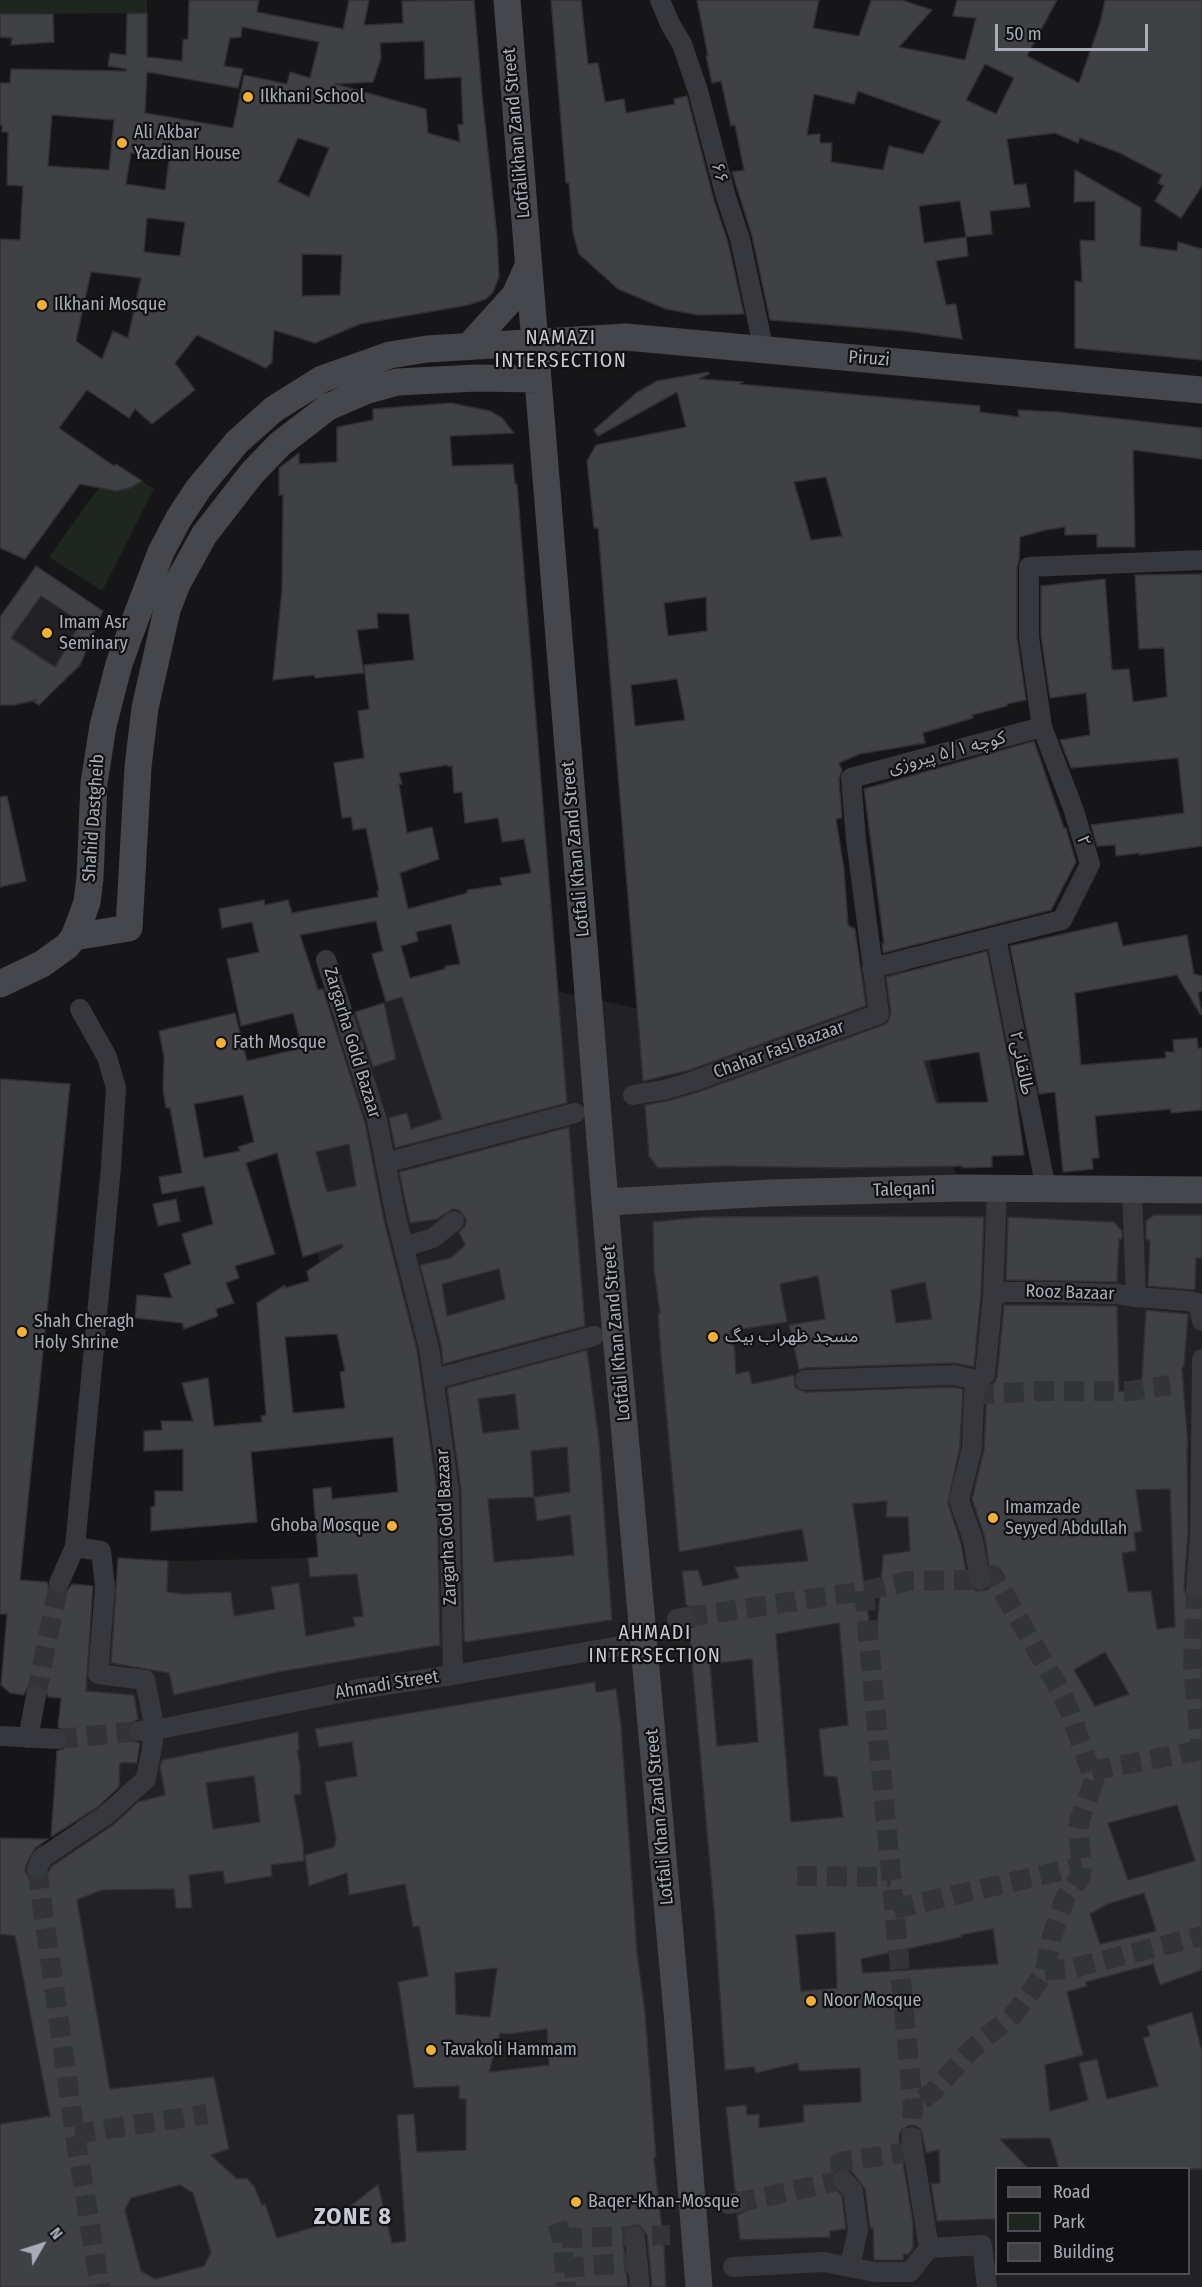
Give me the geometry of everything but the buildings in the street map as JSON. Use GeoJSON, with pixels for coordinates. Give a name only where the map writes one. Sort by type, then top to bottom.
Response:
{"type":"FeatureCollection","features":[{"type":"Feature","properties":{"kind":"street","name":"Lotfalikhan Zand Street"},"geometry":{"type":"LineString","coordinates":[[507,0],[535,343]]}},
{"type":"Feature","properties":{"kind":"street","name":"۶۶"},"geometry":{"type":"LineString","coordinates":[[660,0],[682,44],[698,91],[726,197],[740,239],[764,351]]}},
{"type":"Feature","properties":{"kind":"street"},"geometry":{"type":"LineString","coordinates":[[469,346],[515,295],[528,266]]}},
{"type":"Feature","properties":{"kind":"street","name":"Piruzi"},"geometry":{"type":"LineString","coordinates":[[535,343],[626,337],[1202,390]]}},
{"type":"Feature","properties":{"kind":"street","name":"Shahid Dastgheib"},"geometry":{"type":"LineString","coordinates":[[74,937],[87,902],[94,783],[103,726],[119,664],[161,552],[178,519],[198,489],[237,441],[274,409],[322,379],[390,355],[427,348],[535,343]]}},
{"type":"Feature","properties":{"kind":"street","name":"Lotfali Khan Zand Street"},"geometry":{"type":"LineString","coordinates":[[535,343],[615,1324],[678,2024],[699,2287]]}},
{"type":"Feature","properties":{"kind":"street"},"geometry":{"type":"LineString","coordinates":[[390,355],[397,382]]}},
{"type":"Feature","properties":{"kind":"street"},"geometry":{"type":"LineString","coordinates":[[0,984],[42,964],[67,946],[74,937],[129,928],[138,767],[145,708],[167,610],[177,584],[209,529],[252,472],[280,444],[328,407],[365,391],[397,382],[476,378],[538,379]]}},
{"type":"Feature","properties":{"kind":"street","name":"۲"},"geometry":{"type":"LineString","coordinates":[[872,968],[1062,920],[1090,864],[1073,808],[1042,727],[1029,637],[1029,567],[1202,560]]}},
{"type":"Feature","properties":{"kind":"street","name":"کوچه ۵/۱ پیروزی"},"geometry":{"type":"LineString","coordinates":[[872,968],[851,778],[1042,727]]}},
{"type":"Feature","properties":{"kind":"street","name":"طالقانی۲"},"geometry":{"type":"LineString","coordinates":[[996,937],[1046,1189]]}},
{"type":"Feature","properties":{"kind":"street","name":"Zargarha Gold Bazaar"},"geometry":{"type":"LineString","coordinates":[[326,960],[377,1120],[435,1379],[449,1490],[453,1675]]}},
{"type":"Feature","properties":{"kind":"street","name":"Chahar Fasl Bazaar"},"geometry":{"type":"LineString","coordinates":[[633,1095],[664,1090],[694,1081],[879,1014],[872,968]]}},
{"type":"Feature","properties":{"kind":"street"},"geometry":{"type":"LineString","coordinates":[[59,1583],[75,1547],[108,1200],[116,1088],[107,1057],[80,1009]]}},
{"type":"Feature","properties":{"kind":"street"},"geometry":{"type":"LineString","coordinates":[[385,1163],[575,1113]]}},
{"type":"Feature","properties":{"kind":"street"},"geometry":{"type":"LineString","coordinates":[[980,1580],[973,1540],[959,1500],[972,1448],[975,1388],[985,1375],[999,1293],[1004,1189]]}},
{"type":"Feature","properties":{"kind":"street","name":"Taleqani"},"geometry":{"type":"LineString","coordinates":[[606,1202],[771,1193],[1004,1189],[1202,1190]]}},
{"type":"Feature","properties":{"kind":"street"},"geometry":{"type":"LineString","coordinates":[[1132,1190],[1136,1297]]}},
{"type":"Feature","properties":{"kind":"street"},"geometry":{"type":"LineString","coordinates":[[404,1246],[432,1238],[454,1221]]}},
{"type":"Feature","properties":{"kind":"street","name":"Rooz Bazaar"},"geometry":{"type":"LineString","coordinates":[[999,1293],[1117,1294],[1198,1303],[1202,1319]]}},
{"type":"Feature","properties":{"kind":"street"},"geometry":{"type":"LineString","coordinates":[[435,1379],[594,1336]]}},
{"type":"Feature","properties":{"kind":"street"},"geometry":{"type":"LineString","coordinates":[[1196,1589],[1200,1534],[1202,1359]]}},
{"type":"Feature","properties":{"kind":"street"},"geometry":{"type":"LineString","coordinates":[[805,1380],[954,1375],[975,1388]]}},
{"type":"Feature","properties":{"kind":"street"},"geometry":{"type":"LineString","coordinates":[[37,1869],[42,1858],[106,1815],[146,1779],[145,1680],[98,1674],[105,1587],[101,1551],[75,1547]]}},
{"type":"Feature","properties":{"kind":"street","name":"Ahmadi Street"},"geometry":{"type":"LineString","coordinates":[[147,1730],[359,1689],[620,1646]]}},
{"type":"Feature","properties":{"kind":"street"},"geometry":{"type":"LineString","coordinates":[[28,1738],[36,1696]]}},
{"type":"Feature","properties":{"kind":"street"},"geometry":{"type":"LineString","coordinates":[[0,1736],[57,1739]]}},
{"type":"Feature","properties":{"kind":"street"},"geometry":{"type":"LineString","coordinates":[[734,2267],[824,2262],[875,2272],[910,2272],[929,2248],[911,2137]]}},
{"type":"Feature","properties":{"kind":"street"},"geometry":{"type":"LineString","coordinates":[[843,2180],[853,2191],[858,2230],[850,2266]]}},
{"type":"Feature","properties":{"kind":"street"},"geometry":{"type":"LineString","coordinates":[[635,2237],[640,2287]]}},
{"type":"Feature","properties":{"kind":"street"},"geometry":{"type":"LineString","coordinates":[[929,2248],[982,2245],[987,2287]]}},
{"type":"Feature","properties":{"kind":"shaded area","name":"Imam Asr Seminary"},"geometry":{"type":"Polygon","coordinates":[[[42,571],[103,611],[80,665],[53,691],[30,702],[0,705],[0,617],[32,572],[42,571]]]}},
{"type":"Feature","properties":{"kind":"shaded area"},"geometry":{"type":"Polygon","coordinates":[[[905,955],[960,1191],[1202,1183],[1202,2287],[83,2287],[0,2174],[0,1934],[14,1844],[51,1845],[76,1829],[77,1802],[105,1805],[119,1794],[120,1763],[143,1763],[134,1695],[86,1691],[97,1586],[115,1588],[118,1558],[168,1561],[343,1555],[337,1498],[398,1492],[390,1405],[323,1277],[315,1245],[327,1192],[314,1144],[314,1038],[341,1031],[339,1021],[357,1012],[448,983],[445,966],[481,961],[557,991],[635,1008],[834,976],[905,955]]]}},
{"type":"Feature","properties":{"kind":"green space"},"geometry":{"type":"Polygon","coordinates":[[[0,0],[147,0],[147,13],[0,14],[0,0]]]}},
{"type":"Feature","properties":{"kind":"green space"},"geometry":{"type":"Polygon","coordinates":[[[116,464],[154,489],[102,591],[49,557],[116,464]]]}},
{"type":"Feature","properties":{"kind":"tunnel"},"geometry":{"type":"LineString","coordinates":[[974,1395],[1040,1391],[1130,1391],[1170,1385]]}},
{"type":"Feature","properties":{"kind":"tunnel"},"geometry":{"type":"LineString","coordinates":[[687,1617],[864,1591],[909,1581],[980,1580],[993,1575],[1060,1690],[1094,1781],[1078,1831],[1081,1876],[1065,1898],[1052,1936],[1045,1971],[1031,1992],[1014,2014],[972,2049],[934,2091],[913,2106]]}},
{"type":"Feature","properties":{"kind":"tunnel"},"geometry":{"type":"LineString","coordinates":[[36,1696],[59,1583]]}},
{"type":"Feature","properties":{"kind":"tunnel"},"geometry":{"type":"LineString","coordinates":[[1196,1589],[1193,1668],[1202,1759]]}},
{"type":"Feature","properties":{"kind":"tunnel"},"geometry":{"type":"LineString","coordinates":[[864,1591],[913,2106],[911,2137]]}},
{"type":"Feature","properties":{"kind":"tunnel"},"geometry":{"type":"LineString","coordinates":[[57,1739],[140,1731]]}},
{"type":"Feature","properties":{"kind":"tunnel"},"geometry":{"type":"LineString","coordinates":[[1092,1771],[1201,1750]]}},
{"type":"Feature","properties":{"kind":"tunnel"},"geometry":{"type":"LineString","coordinates":[[894,1909],[1082,1866]]}},
{"type":"Feature","properties":{"kind":"tunnel"},"geometry":{"type":"LineString","coordinates":[[37,1869],[75,2134],[100,2287]]}},
{"type":"Feature","properties":{"kind":"tunnel"},"geometry":{"type":"LineString","coordinates":[[797,1876],[891,1877]]}},
{"type":"Feature","properties":{"kind":"tunnel"},"geometry":{"type":"LineString","coordinates":[[1045,1971],[1073,1968],[1202,1936]]}},
{"type":"Feature","properties":{"kind":"tunnel"},"geometry":{"type":"LineString","coordinates":[[75,2134],[207,2114]]}},
{"type":"Feature","properties":{"kind":"tunnel"},"geometry":{"type":"LineString","coordinates":[[736,2203],[843,2180],[840,2162],[914,2151]]}},
{"type":"Feature","properties":{"kind":"tunnel"},"geometry":{"type":"LineString","coordinates":[[557,2223],[562,2238],[566,2287]]}},
{"type":"Feature","properties":{"kind":"tunnel"},"geometry":{"type":"LineString","coordinates":[[562,2238],[670,2235]]}},
{"type":"Feature","properties":{"kind":"tunnel"},"geometry":{"type":"LineString","coordinates":[[564,2268],[638,2262]]}},
{"type":"Feature","properties":{"kind":"place","name":"Ilkhani School"},"geometry":{"type":"Point","coordinates":[248,97]}},
{"type":"Feature","properties":{"kind":"place","name":"Ali Akbar Yazdian House"},"geometry":{"type":"Point","coordinates":[122,143]}},
{"type":"Feature","properties":{"kind":"place","name":"Ilkhani Mosque"},"geometry":{"type":"Point","coordinates":[42,305]}},
{"type":"Feature","properties":{"kind":"place","name":"Imam Asr Seminary"},"geometry":{"type":"Point","coordinates":[47,633]}},
{"type":"Feature","properties":{"kind":"place","name":"Fath Mosque"},"geometry":{"type":"Point","coordinates":[221,1043]}},
{"type":"Feature","properties":{"kind":"place","name":"Shah Cheragh Holy Shrine"},"geometry":{"type":"Point","coordinates":[22,1332]}},
{"type":"Feature","properties":{"kind":"place","name":"مسجد ظهراب بیگ"},"geometry":{"type":"Point","coordinates":[713,1337]}},
{"type":"Feature","properties":{"kind":"place","name":"Imamzade Seyyed Abdullah"},"geometry":{"type":"Point","coordinates":[993,1518]}},
{"type":"Feature","properties":{"kind":"place","name":"Ghoba Mosque"},"geometry":{"type":"Point","coordinates":[392,1526]}},
{"type":"Feature","properties":{"kind":"place","name":"Noor Mosque"},"geometry":{"type":"Point","coordinates":[811,2001]}},
{"type":"Feature","properties":{"kind":"place","name":"Tavakoli Hammam"},"geometry":{"type":"Point","coordinates":[431,2050]}},
{"type":"Feature","properties":{"kind":"place","name":"Baqer-Khan-Mosque"},"geometry":{"type":"Point","coordinates":[576,2202]}},
{"type":"Feature","properties":{"kind":"district","name":"NAMAZI INTERSECTION"},"geometry":{"type":"Point","coordinates":[561,350]}},
{"type":"Feature","properties":{"kind":"district","name":"AHMADI INTERSECTION"},"geometry":{"type":"Point","coordinates":[655,1644]}},
{"type":"Feature","properties":{"kind":"district","name":"ZONE 8"},"geometry":{"type":"Point","coordinates":[353,2217]}}]}
